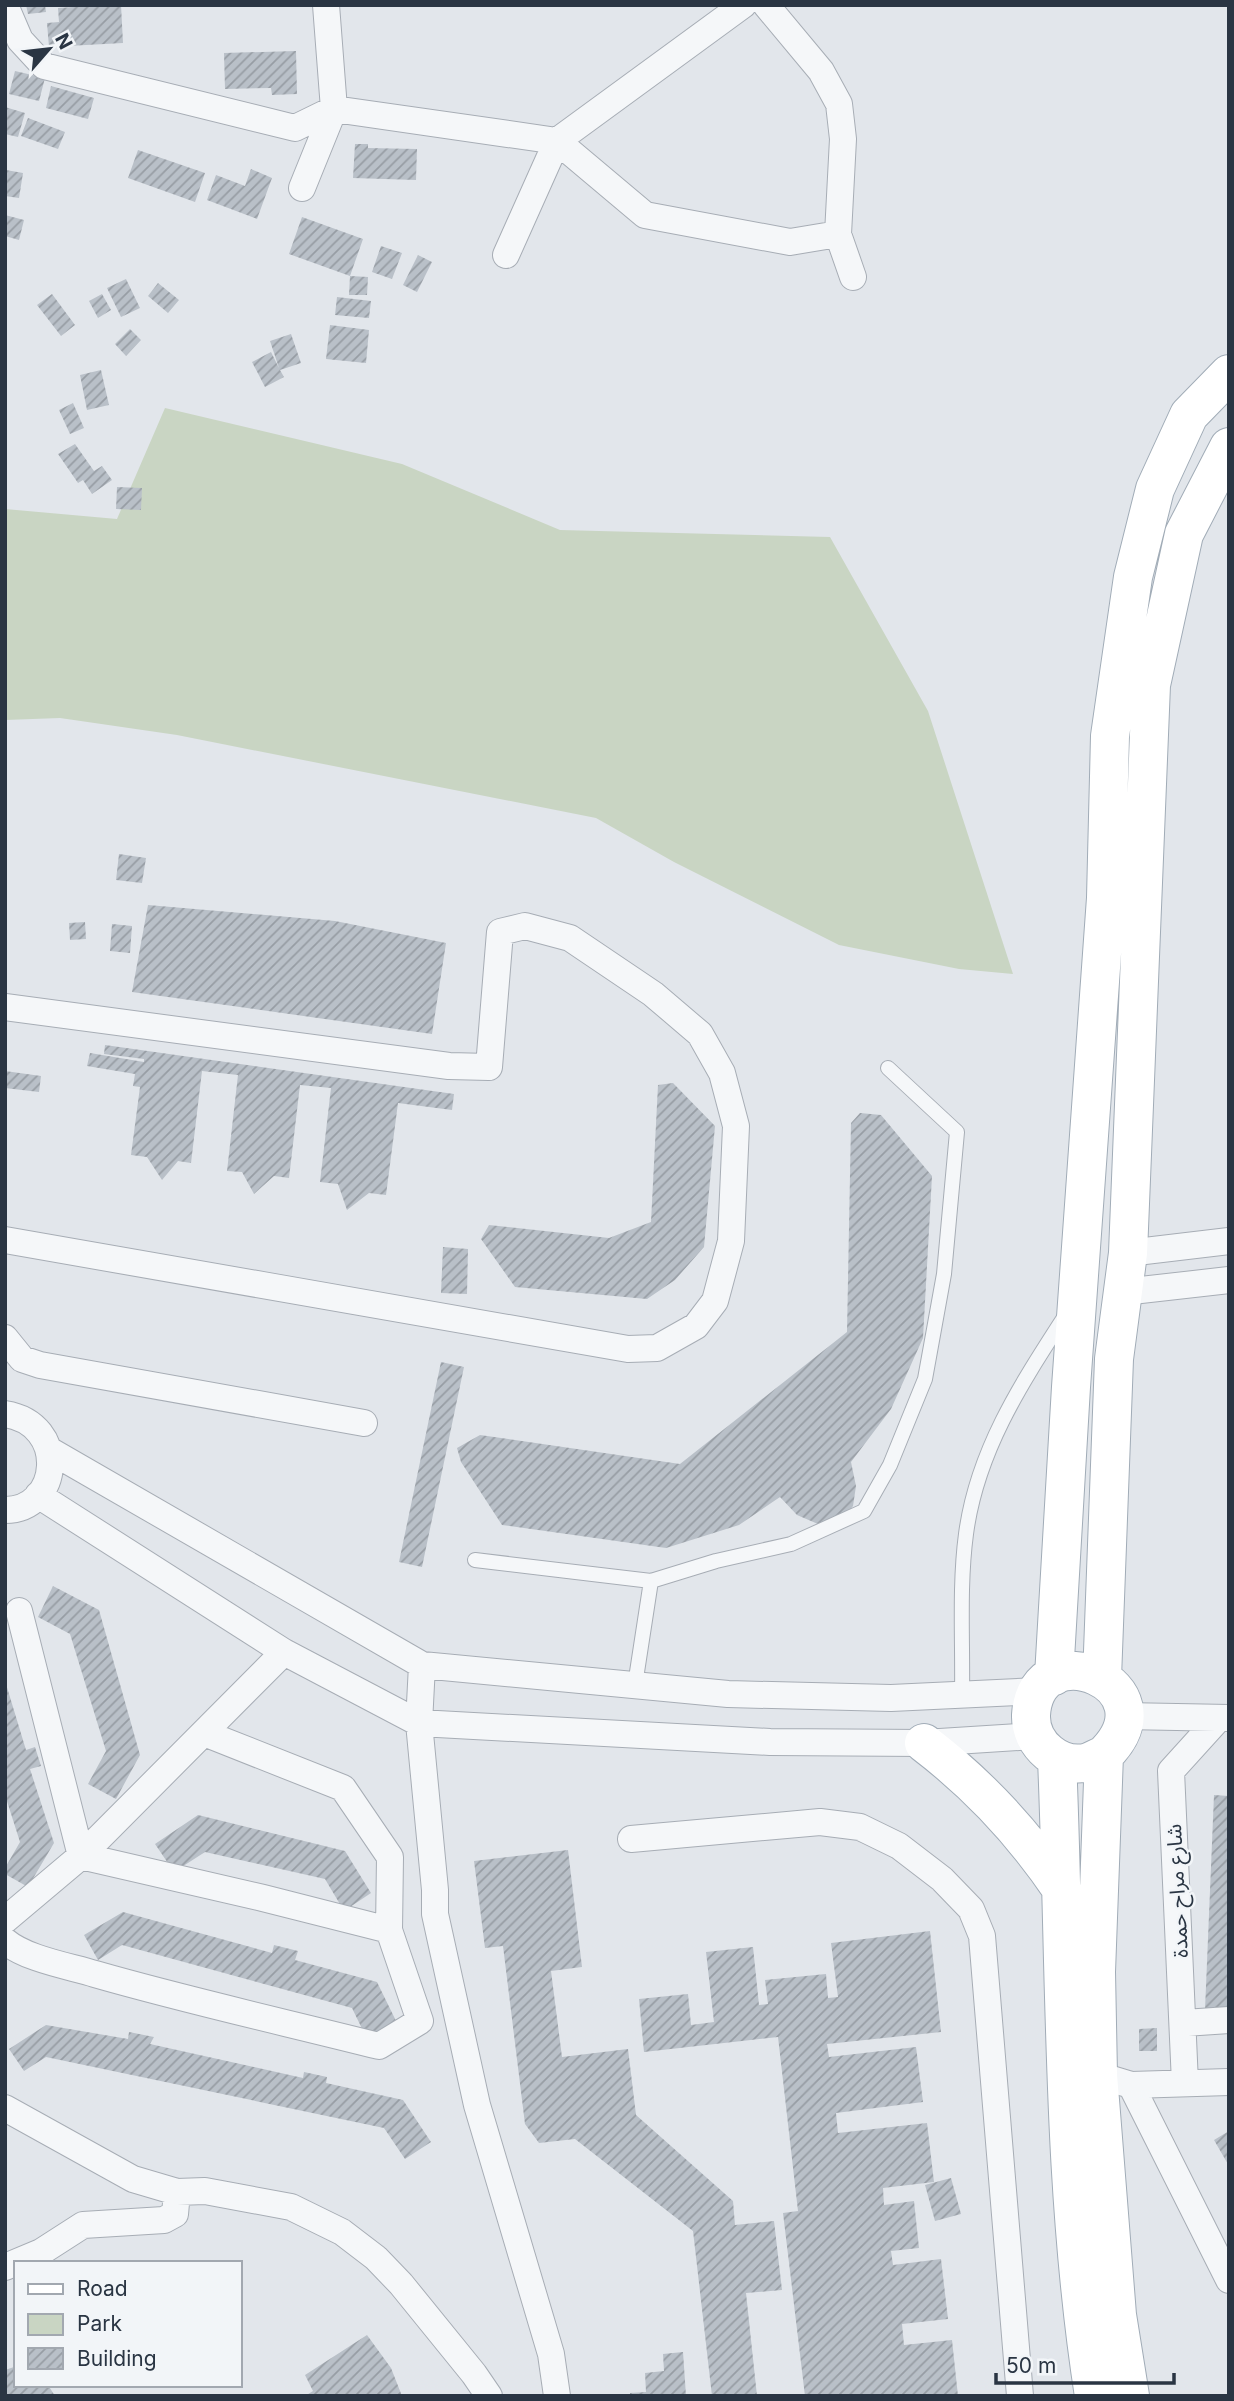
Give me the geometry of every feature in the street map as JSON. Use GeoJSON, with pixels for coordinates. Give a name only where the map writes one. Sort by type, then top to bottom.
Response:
{"type":"FeatureCollection","features":[{"type":"Feature","properties":{"kind":"main road"},"geometry":{"type":"LineString","coordinates":[[1046,1684],[1078,1297],[1106,898],[1110,736],[1133,577],[1155,489],[1189,415],[1229,374]]}},
{"type":"Feature","properties":{"kind":"main road"},"geometry":{"type":"LineString","coordinates":[[1102,1678],[1114,1359],[1128,1253],[1151,685],[1184,534],[1229,447]]}},
{"type":"Feature","properties":{"kind":"main road"},"geometry":{"type":"LineString","coordinates":[[1046,1748],[1073,1763],[1089,1762],[1104,1755],[1118,1738],[1124,1716],[1121,1701],[1114,1688],[1102,1678],[1079,1670],[1066,1671],[1046,1684],[1032,1706],[1031,1721],[1046,1748],[1062,1890],[1070,2132],[1083,2322],[1094,2396]]}},
{"type":"Feature","properties":{"kind":"main road"},"geometry":{"type":"LineString","coordinates":[[924,1743],[968,1778],[1000,1809],[1023,1835],[1062,1890]]}},
{"type":"Feature","properties":{"kind":"main road"},"geometry":{"type":"LineString","coordinates":[[1104,1755],[1096,1972],[1114,2080],[1117,2315],[1130,2396]]}},
{"type":"Feature","properties":{"kind":"street"},"geometry":{"type":"LineString","coordinates":[[5,5],[20,40],[44,66],[295,128],[334,109],[556,141],[645,215],[790,242],[838,234]]}},
{"type":"Feature","properties":{"kind":"street"},"geometry":{"type":"LineString","coordinates":[[302,188],[334,109],[326,5]]}},
{"type":"Feature","properties":{"kind":"street"},"geometry":{"type":"LineString","coordinates":[[506,255],[556,141],[743,5]]}},
{"type":"Feature","properties":{"kind":"street"},"geometry":{"type":"LineString","coordinates":[[766,5],[821,71],[839,104],[844,139],[838,234],[853,277]]}},
{"type":"Feature","properties":{"kind":"street"},"geometry":{"type":"LineString","coordinates":[[5,1007],[449,1066],[489,1068],[500,932],[525,926],[570,938],[653,994],[700,1034],[722,1073],[736,1126],[731,1241],[715,1301],[696,1326],[657,1348],[628,1349],[5,1240]]}},
{"type":"Feature","properties":{"kind":"street"},"geometry":{"type":"LineString","coordinates":[[1128,1253],[1229,1241]]}},
{"type":"Feature","properties":{"kind":"street"},"geometry":{"type":"LineString","coordinates":[[1123,1292],[1229,1280]]}},
{"type":"Feature","properties":{"kind":"street"},"geometry":{"type":"LineString","coordinates":[[5,1338],[22,1359],[40,1365],[364,1423]]}},
{"type":"Feature","properties":{"kind":"street"},"geometry":{"type":"LineString","coordinates":[[5,1413],[32,1423],[43,1435],[50,1450],[51,1466],[47,1482],[38,1495],[26,1505],[5,1510]]}},
{"type":"Feature","properties":{"kind":"street"},"geometry":{"type":"LineString","coordinates":[[50,1450],[422,1665],[727,1694],[891,1698],[962,1695],[1046,1684]]}},
{"type":"Feature","properties":{"kind":"street"},"geometry":{"type":"LineString","coordinates":[[38,1495],[284,1652],[419,1723],[770,1742],[924,1743],[1046,1748]]}},
{"type":"Feature","properties":{"kind":"street"},"geometry":{"type":"LineString","coordinates":[[19,1611],[81,1856]]}},
{"type":"Feature","properties":{"kind":"street"},"geometry":{"type":"LineString","coordinates":[[5,1920],[81,1856],[284,1652]]}},
{"type":"Feature","properties":{"kind":"street"},"geometry":{"type":"LineString","coordinates":[[422,1665],[419,1723],[435,1914],[477,2105],[551,2354],[557,2396]]}},
{"type":"Feature","properties":{"kind":"street"},"geometry":{"type":"LineString","coordinates":[[1124,1716],[1224,1718]]}},
{"type":"Feature","properties":{"kind":"street","name":"شارع مراح حمدة"},"geometry":{"type":"LineString","coordinates":[[1185,2083],[1171,1771],[1224,1718]]}},
{"type":"Feature","properties":{"kind":"street"},"geometry":{"type":"LineString","coordinates":[[5,1941],[45,1959],[127,1983],[379,2046],[420,2021],[389,1930],[390,1857],[343,1788],[204,1733]]}},
{"type":"Feature","properties":{"kind":"street"},"geometry":{"type":"LineString","coordinates":[[631,1839],[820,1822],[860,1827],[899,1846],[942,1879],[971,1909],[982,1936],[1020,2396]]}},
{"type":"Feature","properties":{"kind":"street"},"geometry":{"type":"LineString","coordinates":[[81,1856],[389,1930]]}},
{"type":"Feature","properties":{"kind":"street"},"geometry":{"type":"LineString","coordinates":[[1184,2023],[1229,2020]]}},
{"type":"Feature","properties":{"kind":"street"},"geometry":{"type":"LineString","coordinates":[[1114,2080],[1229,2082]]}},
{"type":"Feature","properties":{"kind":"street"},"geometry":{"type":"LineString","coordinates":[[1114,2080],[1229,2280]]}},
{"type":"Feature","properties":{"kind":"street"},"geometry":{"type":"LineString","coordinates":[[5,2108],[133,2179],[177,2192],[205,2191],[292,2207],[342,2232],[376,2258],[401,2284],[489,2396]]}},
{"type":"Feature","properties":{"kind":"street"},"geometry":{"type":"LineString","coordinates":[[19,2261],[41,2252],[83,2225],[164,2220],[175,2214],[177,2192]]}},
{"type":"Feature","properties":{"kind":"lane"},"geometry":{"type":"LineString","coordinates":[[475,1560],[651,1581],[716,1561],[791,1544],[864,1511],[890,1465],[925,1379],[944,1274],[957,1132],[888,1068]]}},
{"type":"Feature","properties":{"kind":"lane"},"geometry":{"type":"LineString","coordinates":[[962,1695],[966,1535],[975,1489],[994,1434],[1017,1389],[1078,1297]]}},
{"type":"Feature","properties":{"kind":"lane"},"geometry":{"type":"LineString","coordinates":[[635,1685],[651,1581]]}},
{"type":"Feature","properties":{"kind":"green space"},"geometry":{"type":"Polygon","coordinates":[[[165,408],[402,464],[560,530],[830,537],[928,711],[1013,974],[959,969],[839,945],[674,862],[596,818],[177,735],[60,718],[5,720],[5,509],[117,519],[165,408]]]}},
{"type":"Feature","properties":{"kind":"building"},"geometry":{"type":"Polygon","coordinates":[[[26,5],[45,5],[46,12],[28,14],[26,5]]]}},
{"type":"Feature","properties":{"kind":"building"},"geometry":{"type":"Polygon","coordinates":[[[121,5],[123,43],[49,47],[47,23],[59,22],[58,8],[121,5]]]}},
{"type":"Feature","properties":{"kind":"building"},"geometry":{"type":"Polygon","coordinates":[[[296,51],[297,94],[272,95],[271,88],[225,89],[224,53],[296,51]]]}},
{"type":"Feature","properties":{"kind":"building"},"geometry":{"type":"Polygon","coordinates":[[[15,71],[45,78],[39,101],[9,94],[15,71]]]}},
{"type":"Feature","properties":{"kind":"building"},"geometry":{"type":"Polygon","coordinates":[[[51,86],[94,98],[88,119],[46,108],[51,86]]]}},
{"type":"Feature","properties":{"kind":"building"},"geometry":{"type":"Polygon","coordinates":[[[5,107],[25,113],[18,137],[5,134],[5,107]]]}},
{"type":"Feature","properties":{"kind":"building"},"geometry":{"type":"Polygon","coordinates":[[[28,118],[65,132],[58,149],[21,136],[28,118]]]}},
{"type":"Feature","properties":{"kind":"building"},"geometry":{"type":"Polygon","coordinates":[[[355,144],[368,144],[368,148],[417,149],[416,180],[353,178],[355,144]]]}},
{"type":"Feature","properties":{"kind":"building"},"geometry":{"type":"Polygon","coordinates":[[[138,150],[205,173],[195,202],[128,178],[138,150]]]}},
{"type":"Feature","properties":{"kind":"building"},"geometry":{"type":"Polygon","coordinates":[[[251,169],[272,178],[257,219],[207,200],[216,175],[245,186],[251,169]]]}},
{"type":"Feature","properties":{"kind":"building"},"geometry":{"type":"Polygon","coordinates":[[[6,170],[23,173],[19,198],[5,196],[6,170]]]}},
{"type":"Feature","properties":{"kind":"building"},"geometry":{"type":"Polygon","coordinates":[[[5,215],[24,220],[19,240],[5,236],[5,215]]]}},
{"type":"Feature","properties":{"kind":"building"},"geometry":{"type":"Polygon","coordinates":[[[302,217],[363,239],[350,276],[289,254],[302,217]]]}},
{"type":"Feature","properties":{"kind":"building"},"geometry":{"type":"Polygon","coordinates":[[[381,246],[402,253],[392,279],[372,272],[381,246]]]}},
{"type":"Feature","properties":{"kind":"building"},"geometry":{"type":"Polygon","coordinates":[[[418,255],[432,262],[417,292],[403,285],[418,255]]]}},
{"type":"Feature","properties":{"kind":"building"},"geometry":{"type":"Polygon","coordinates":[[[350,276],[368,277],[367,295],[349,295],[350,276]]]}},
{"type":"Feature","properties":{"kind":"building"},"geometry":{"type":"Polygon","coordinates":[[[126,279],[140,308],[121,317],[107,288],[126,279]]]}},
{"type":"Feature","properties":{"kind":"building"},"geometry":{"type":"Polygon","coordinates":[[[158,283],[179,300],[168,313],[148,296],[158,283]]]}},
{"type":"Feature","properties":{"kind":"building"},"geometry":{"type":"Polygon","coordinates":[[[52,294],[75,325],[61,336],[37,305],[52,294]]]}},
{"type":"Feature","properties":{"kind":"building"},"geometry":{"type":"Polygon","coordinates":[[[102,294],[111,310],[98,318],[89,301],[102,294]]]}},
{"type":"Feature","properties":{"kind":"building"},"geometry":{"type":"Polygon","coordinates":[[[337,297],[371,301],[369,318],[335,315],[337,297]]]}},
{"type":"Feature","properties":{"kind":"building"},"geometry":{"type":"Polygon","coordinates":[[[330,325],[369,330],[366,363],[326,359],[330,325]]]}},
{"type":"Feature","properties":{"kind":"building"},"geometry":{"type":"Polygon","coordinates":[[[130,329],[141,340],[126,356],[115,344],[130,329]]]}},
{"type":"Feature","properties":{"kind":"building"},"geometry":{"type":"Polygon","coordinates":[[[291,334],[301,363],[280,370],[284,377],[265,387],[252,362],[271,352],[279,368],[270,341],[291,334]]]}},
{"type":"Feature","properties":{"kind":"building"},"geometry":{"type":"Polygon","coordinates":[[[101,370],[109,405],[87,410],[80,375],[101,370]]]}},
{"type":"Feature","properties":{"kind":"building"},"geometry":{"type":"Polygon","coordinates":[[[73,403],[84,428],[70,434],[59,410],[73,403]]]}},
{"type":"Feature","properties":{"kind":"building"},"geometry":{"type":"Polygon","coordinates":[[[75,444],[94,471],[102,466],[112,480],[92,494],[83,480],[78,483],[58,454],[75,444]]]}},
{"type":"Feature","properties":{"kind":"building"},"geometry":{"type":"Polygon","coordinates":[[[117,487],[142,488],[141,510],[116,509],[117,487]]]}},
{"type":"Feature","properties":{"kind":"building"},"geometry":{"type":"Polygon","coordinates":[[[119,854],[146,858],[142,883],[116,880],[119,854]]]}},
{"type":"Feature","properties":{"kind":"building"},"geometry":{"type":"Polygon","coordinates":[[[148,905],[335,921],[446,943],[432,1034],[132,992],[148,905]]]}},
{"type":"Feature","properties":{"kind":"building"},"geometry":{"type":"Polygon","coordinates":[[[85,922],[86,939],[70,940],[69,923],[85,922]]]}},
{"type":"Feature","properties":{"kind":"building"},"geometry":{"type":"Polygon","coordinates":[[[112,924],[132,926],[130,953],[110,951],[112,924]]]}},
{"type":"Feature","properties":{"kind":"building"},"geometry":{"type":"Polygon","coordinates":[[[105,1045],[454,1094],[452,1110],[398,1103],[386,1195],[369,1193],[347,1210],[338,1184],[320,1182],[331,1088],[300,1085],[289,1178],[274,1176],[254,1194],[242,1172],[227,1171],[238,1075],[202,1071],[191,1163],[178,1161],[162,1180],[147,1157],[131,1155],[140,1087],[133,1086],[135,1074],[87,1066],[90,1053],[144,1062],[144,1059],[104,1054],[105,1045]]]}},
{"type":"Feature","properties":{"kind":"building"},"geometry":{"type":"Polygon","coordinates":[[[5,1071],[41,1076],[39,1092],[5,1088],[5,1071]]]}},
{"type":"Feature","properties":{"kind":"building"},"geometry":{"type":"Polygon","coordinates":[[[673,1083],[715,1126],[704,1247],[675,1280],[647,1299],[515,1287],[481,1239],[489,1225],[609,1238],[651,1222],[658,1085],[673,1083]]]}},
{"type":"Feature","properties":{"kind":"building"},"geometry":{"type":"Polygon","coordinates":[[[860,1113],[881,1115],[932,1176],[923,1338],[891,1409],[851,1462],[856,1486],[853,1506],[840,1523],[818,1524],[797,1515],[780,1497],[739,1525],[666,1548],[502,1525],[461,1462],[457,1448],[480,1435],[680,1464],[847,1332],[851,1123],[860,1113]]]}},
{"type":"Feature","properties":{"kind":"building"},"geometry":{"type":"Polygon","coordinates":[[[443,1247],[468,1249],[467,1294],[441,1293],[443,1247]]]}},
{"type":"Feature","properties":{"kind":"building"},"geometry":{"type":"Polygon","coordinates":[[[441,1362],[464,1367],[422,1567],[399,1562],[441,1362]]]}},
{"type":"Feature","properties":{"kind":"building"},"geometry":{"type":"Polygon","coordinates":[[[53,1586],[99,1610],[140,1755],[116,1799],[88,1784],[106,1751],[70,1634],[38,1617],[53,1586]]]}},
{"type":"Feature","properties":{"kind":"building"},"geometry":{"type":"Polygon","coordinates":[[[6,1684],[26,1750],[35,1747],[41,1766],[30,1769],[54,1843],[28,1887],[5,1874],[5,1868],[20,1842],[5,1795],[6,1684]]]}},
{"type":"Feature","properties":{"kind":"building"},"geometry":{"type":"Polygon","coordinates":[[[1214,1795],[1229,1796],[1228,2011],[1205,2010],[1214,1795]]]}},
{"type":"Feature","properties":{"kind":"building"},"geometry":{"type":"Polygon","coordinates":[[[198,1815],[345,1851],[371,1893],[344,1911],[325,1879],[205,1852],[174,1872],[155,1844],[198,1815]]]}},
{"type":"Feature","properties":{"kind":"building"},"geometry":{"type":"Polygon","coordinates":[[[568,1850],[582,1967],[551,1971],[562,2057],[628,2049],[636,2115],[733,2201],[735,2225],[774,2221],[782,2290],[746,2293],[757,2396],[712,2396],[693,2231],[575,2139],[539,2143],[525,2124],[503,1946],[485,1948],[474,1861],[568,1850]]]}},
{"type":"Feature","properties":{"kind":"building"},"geometry":{"type":"Polygon","coordinates":[[[123,1912],[272,1953],[274,1945],[298,1951],[295,1960],[377,1982],[398,2025],[368,2041],[352,2008],[122,1945],[98,1960],[84,1935],[123,1912]]]}},
{"type":"Feature","properties":{"kind":"building"},"geometry":{"type":"Polygon","coordinates":[[[930,1931],[941,2032],[827,2044],[829,2057],[916,2047],[923,2102],[836,2113],[838,2133],[927,2123],[934,2182],[883,2188],[884,2205],[914,2201],[919,2248],[891,2251],[893,2265],[941,2259],[948,2319],[902,2324],[904,2345],[952,2340],[958,2396],[805,2396],[783,2213],[798,2211],[778,2037],[644,2052],[639,1999],[688,1994],[691,2025],[714,2022],[706,1952],[753,1947],[759,2005],[768,2004],[765,1980],[826,1974],[828,1998],[838,1997],[831,1943],[930,1931]]]}},
{"type":"Feature","properties":{"kind":"building"},"geometry":{"type":"Polygon","coordinates":[[[46,2025],[128,2039],[129,2032],[154,2037],[150,2044],[303,2078],[304,2072],[327,2077],[326,2083],[403,2100],[431,2142],[405,2159],[384,2128],[46,2057],[24,2071],[9,2049],[46,2025]]]}},
{"type":"Feature","properties":{"kind":"building"},"geometry":{"type":"Polygon","coordinates":[[[1157,2028],[1157,2051],[1139,2051],[1139,2029],[1157,2028]]]}},
{"type":"Feature","properties":{"kind":"building"},"geometry":{"type":"Polygon","coordinates":[[[1229,2131],[1229,2166],[1214,2140],[1229,2131]]]}},
{"type":"Feature","properties":{"kind":"building"},"geometry":{"type":"Polygon","coordinates":[[[951,2178],[961,2214],[935,2221],[925,2185],[951,2178]]]}},
{"type":"Feature","properties":{"kind":"building"},"geometry":{"type":"Polygon","coordinates":[[[367,2335],[391,2368],[402,2396],[305,2396],[313,2391],[305,2375],[367,2335]]]}},
{"type":"Feature","properties":{"kind":"building"},"geometry":{"type":"Polygon","coordinates":[[[683,2352],[686,2396],[630,2396],[630,2393],[646,2392],[645,2373],[664,2371],[663,2354],[683,2352]]]}},
{"type":"Feature","properties":{"kind":"building"},"geometry":{"type":"Polygon","coordinates":[[[14,2367],[14,2387],[49,2387],[55,2396],[5,2396],[5,2370],[14,2367]]]}}]}
